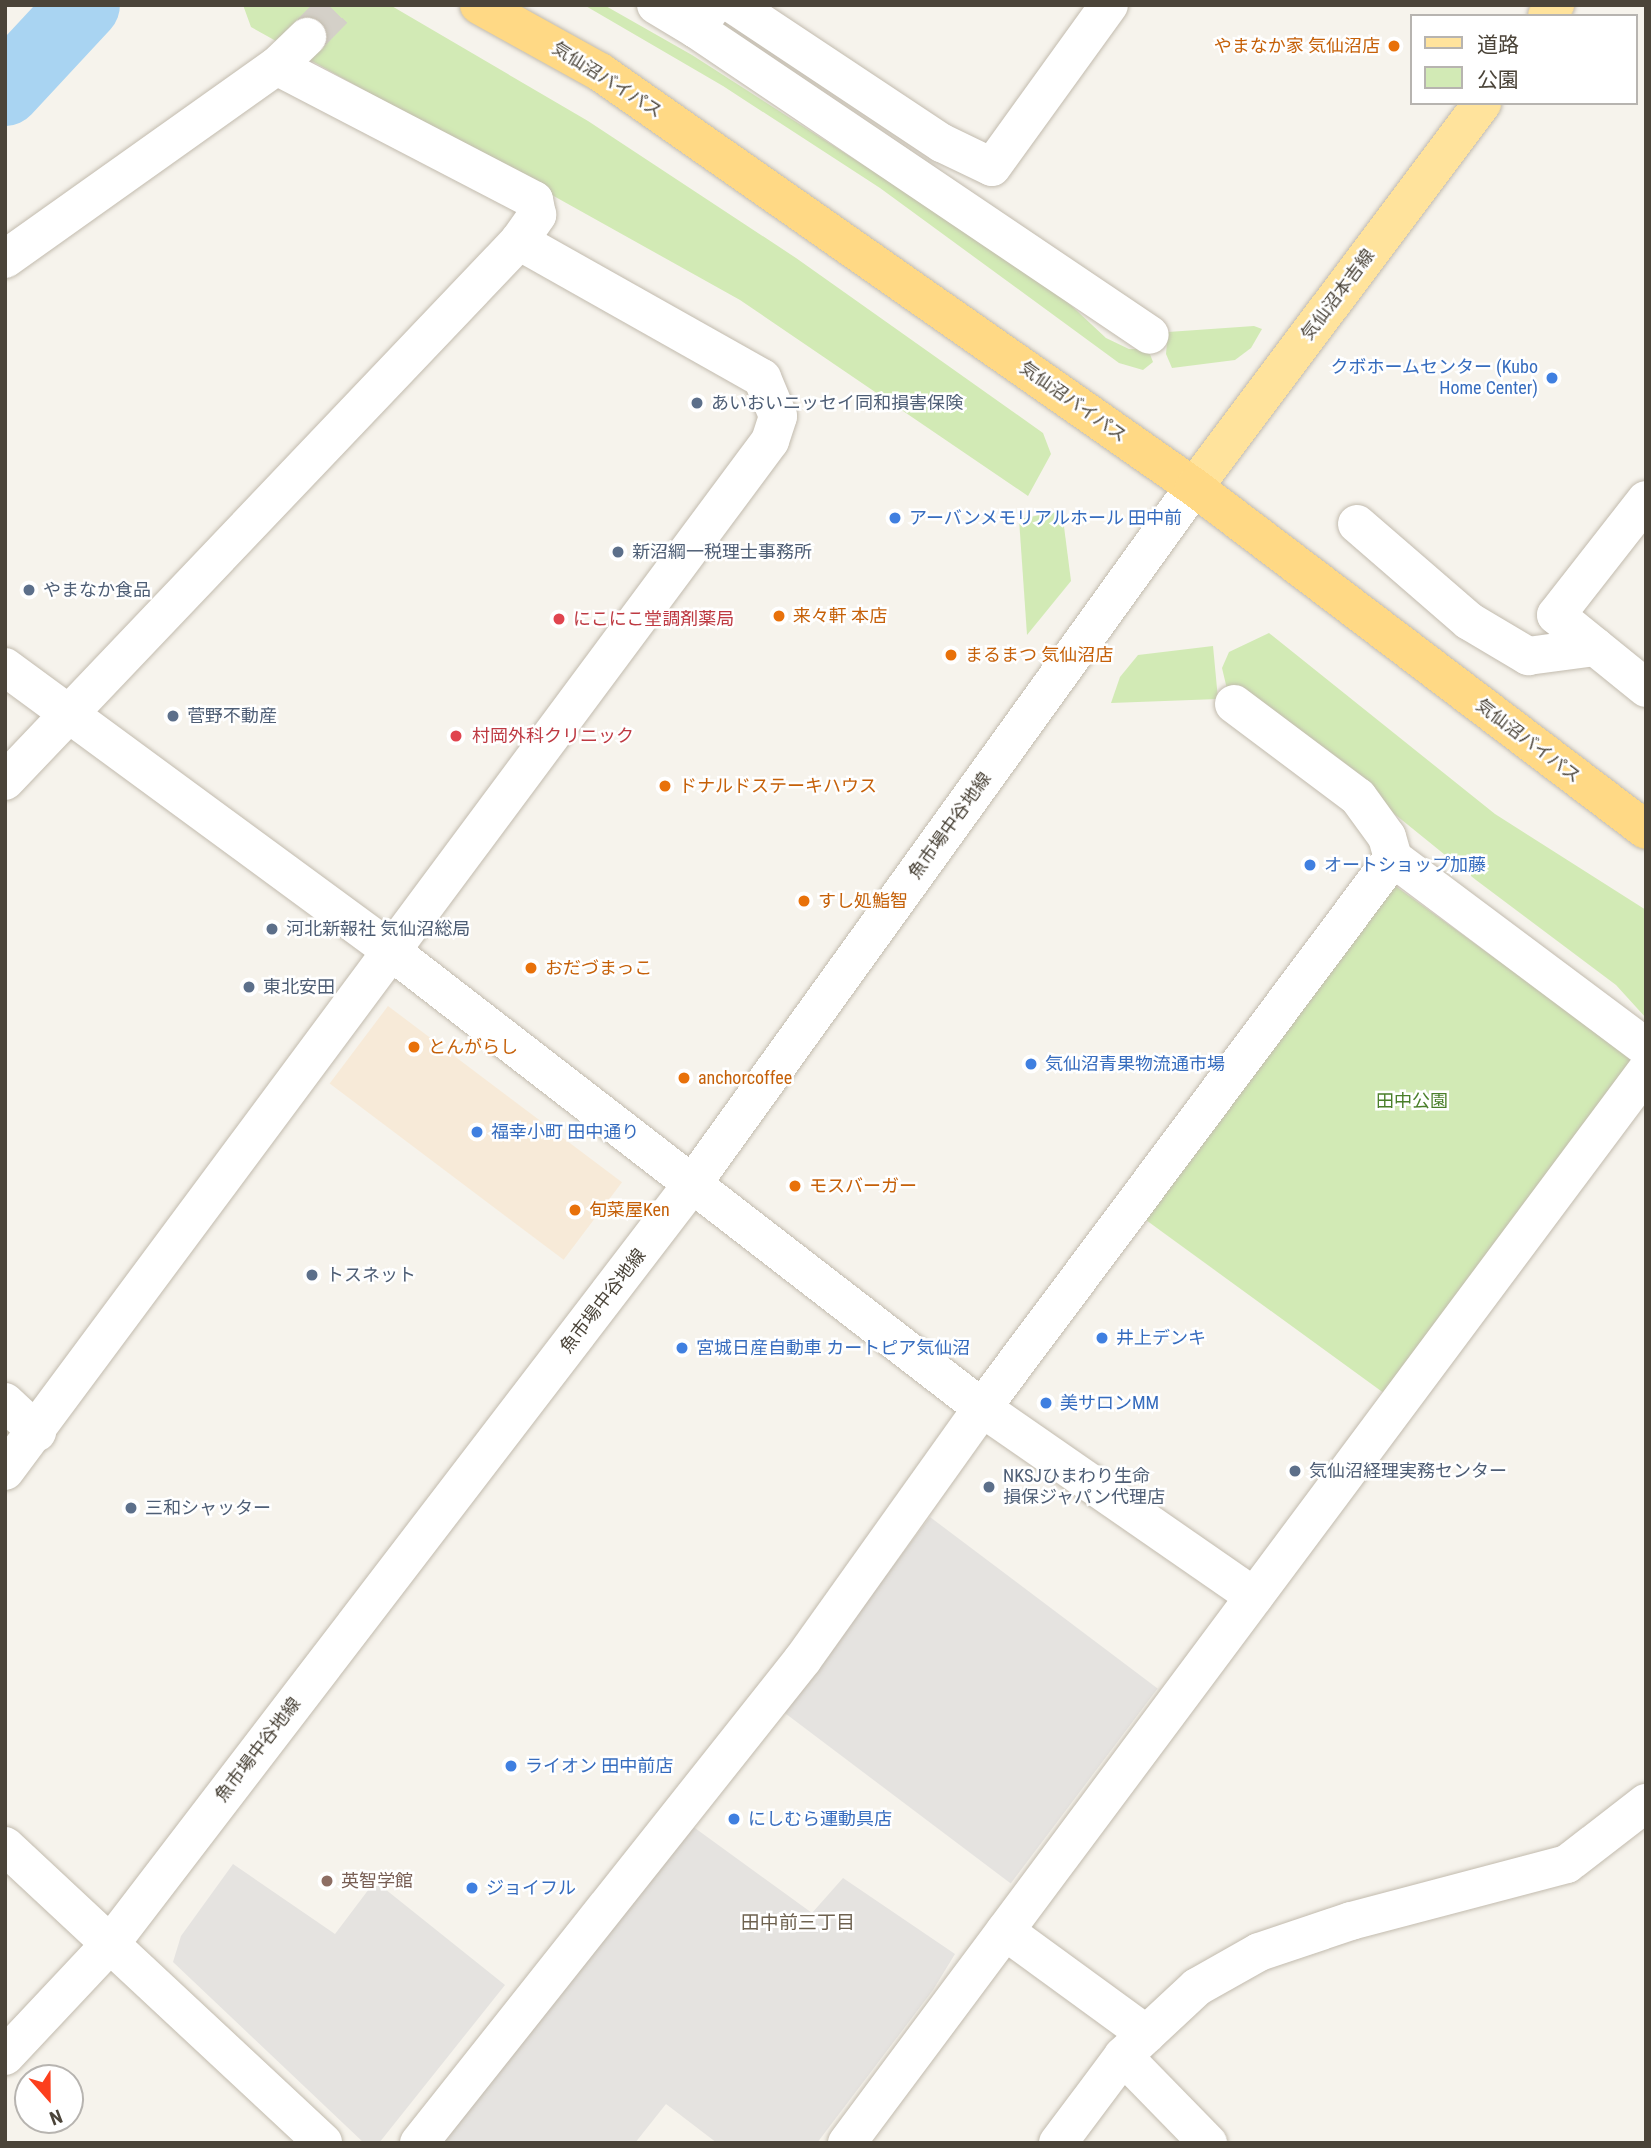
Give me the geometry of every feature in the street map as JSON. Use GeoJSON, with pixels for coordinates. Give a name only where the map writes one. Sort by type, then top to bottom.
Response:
{"type":"FeatureCollection","features":[{"type":"Feature","properties":{"kind":"highway","name":"気仙沼バイパス"},"geometry":{"type":"LineString","coordinates":[[479,5],[600,72],[1194,486],[1646,830]]}},
{"type":"Feature","properties":{"kind":"main road","name":"気仙沼本吉線"},"geometry":{"type":"LineString","coordinates":[[1194,486],[1480,105]]}},
{"type":"Feature","properties":{"kind":"street"},"geometry":{"type":"LineString","coordinates":[[656,5],[705,17],[1150,335]]}},
{"type":"Feature","properties":{"kind":"street"},"geometry":{"type":"LineString","coordinates":[[734,5],[942,143],[992,167],[1109,5]]}},
{"type":"Feature","properties":{"kind":"street"},"geometry":{"type":"LineString","coordinates":[[5,259],[277,66],[307,37]]}},
{"type":"Feature","properties":{"kind":"street"},"geometry":{"type":"LineString","coordinates":[[5,780],[519,242],[537,215],[534,200],[277,66]]}},
{"type":"Feature","properties":{"kind":"street"},"geometry":{"type":"LineString","coordinates":[[5,1471],[37,1432],[770,441],[778,416],[762,377],[519,242]]}},
{"type":"Feature","properties":{"kind":"street","name":"魚市場中谷地線"},"geometry":{"type":"LineString","coordinates":[[5,2056],[111,1942],[693,1183],[1194,486]]}},
{"type":"Feature","properties":{"kind":"street"},"geometry":{"type":"LineString","coordinates":[[1646,500],[1556,615],[1646,688]]}},
{"type":"Feature","properties":{"kind":"street"},"geometry":{"type":"LineString","coordinates":[[1357,524],[1469,621],[1528,656],[1595,647]]}},
{"type":"Feature","properties":{"kind":"street"},"geometry":{"type":"LineString","coordinates":[[5,667],[66,716],[391,951],[982,1408],[1254,1596]]}},
{"type":"Feature","properties":{"kind":"street"},"geometry":{"type":"LineString","coordinates":[[1234,704],[1358,797],[1387,837],[1393,858],[1646,1047]]}},
{"type":"Feature","properties":{"kind":"street"},"geometry":{"type":"LineString","coordinates":[[419,2143],[803,1660],[982,1408],[1393,858]]}},
{"type":"Feature","properties":{"kind":"street"},"geometry":{"type":"LineString","coordinates":[[847,2143],[1646,1071]]}},
{"type":"Feature","properties":{"kind":"street"},"geometry":{"type":"LineString","coordinates":[[5,1402],[37,1432]]}},
{"type":"Feature","properties":{"kind":"street"},"geometry":{"type":"LineString","coordinates":[[1058,2143],[1135,2045],[1197,1987],[1259,1952],[1350,1921],[1567,1864],[1644,1808]]}},
{"type":"Feature","properties":{"kind":"street"},"geometry":{"type":"LineString","coordinates":[[5,1846],[111,1942],[323,2143]]}},
{"type":"Feature","properties":{"kind":"street"},"geometry":{"type":"LineString","coordinates":[[1005,1931],[1135,2045],[1208,2143]]}},
{"type":"Feature","properties":{"kind":"shaded area","name":"福幸小町 田中通り"},"geometry":{"type":"Polygon","coordinates":[[[388,1006],[622,1182],[564,1260],[330,1083],[388,1006]]]}},
{"type":"Feature","properties":{"kind":"shaded area"},"geometry":{"type":"Polygon","coordinates":[[[930,1517],[1158,1689],[1011,1883],[783,1712],[930,1517]]]}},
{"type":"Feature","properties":{"kind":"shaded area"},"geometry":{"type":"Polygon","coordinates":[[[688,1823],[812,1913],[843,1878],[955,1954],[933,1990],[817,2143],[717,2143],[666,2104],[635,2143],[439,2143],[688,1823]]]}},
{"type":"Feature","properties":{"kind":"shaded area"},"geometry":{"type":"Polygon","coordinates":[[[233,1864],[335,1934],[375,1881],[505,1985],[379,2143],[364,2143],[173,1962],[181,1936],[233,1864]]]}},
{"type":"Feature","properties":{"kind":"green space"},"geometry":{"type":"Polygon","coordinates":[[[243,5],[390,5],[588,121],[796,258],[1043,433],[1051,454],[1028,496],[740,300],[251,27],[243,5]]]}},
{"type":"Feature","properties":{"kind":"green space"},"geometry":{"type":"Polygon","coordinates":[[[584,5],[604,5],[692,55],[1046,282],[1106,338],[1129,349],[1148,349],[1153,362],[1143,370],[1119,363],[880,188],[723,86],[584,5]]]}},
{"type":"Feature","properties":{"kind":"green space"},"geometry":{"type":"Polygon","coordinates":[[[1254,326],[1262,329],[1251,348],[1235,360],[1172,368],[1166,354],[1168,332],[1254,326]]]}},
{"type":"Feature","properties":{"kind":"green space"},"geometry":{"type":"Polygon","coordinates":[[[1062,511],[1071,581],[1027,635],[1019,519],[1062,511]]]}},
{"type":"Feature","properties":{"kind":"green space"},"geometry":{"type":"Polygon","coordinates":[[[1269,633],[1495,814],[1646,910],[1646,1018],[1616,985],[1476,880],[1255,701],[1227,689],[1222,668],[1229,652],[1269,633]]]}},
{"type":"Feature","properties":{"kind":"green space"},"geometry":{"type":"Polygon","coordinates":[[[1213,646],[1218,699],[1111,703],[1120,677],[1138,655],[1213,646]]]}},
{"type":"Feature","properties":{"kind":"green space","name":"田中公園"},"geometry":{"type":"Polygon","coordinates":[[[1390,882],[1633,1058],[1388,1396],[1145,1219],[1390,882]]]}},
{"type":"Feature","properties":{"kind":"waterway"},"geometry":{"type":"LineString","coordinates":[[5,90],[84,5]]}},
{"type":"Feature","properties":{"kind":"tunnel"},"geometry":{"type":"LineString","coordinates":[[307,37],[338,5]]}},
{"type":"Feature","properties":{"kind":"place","name":"やまなか家 気仙沼店"},"geometry":{"type":"Point","coordinates":[1394,46]}},
{"type":"Feature","properties":{"kind":"place","name":"クボホームセンター (Kubo Home Center)"},"geometry":{"type":"Point","coordinates":[1552,378]}},
{"type":"Feature","properties":{"kind":"place","name":"あいおいニッセイ同和損害保険"},"geometry":{"type":"Point","coordinates":[697,403]}},
{"type":"Feature","properties":{"kind":"place","name":"アーバンメモリアルホール 田中前"},"geometry":{"type":"Point","coordinates":[895,518]}},
{"type":"Feature","properties":{"kind":"place","name":"新沼綱一税理士事務所"},"geometry":{"type":"Point","coordinates":[618,552]}},
{"type":"Feature","properties":{"kind":"place","name":"やまなか食品"},"geometry":{"type":"Point","coordinates":[29,590]}},
{"type":"Feature","properties":{"kind":"place","name":"来々軒 本店"},"geometry":{"type":"Point","coordinates":[779,616]}},
{"type":"Feature","properties":{"kind":"place","name":"にこにこ堂調剤薬局"},"geometry":{"type":"Point","coordinates":[559,619]}},
{"type":"Feature","properties":{"kind":"place","name":"まるまつ 気仙沼店"},"geometry":{"type":"Point","coordinates":[951,655]}},
{"type":"Feature","properties":{"kind":"place","name":"菅野不動産"},"geometry":{"type":"Point","coordinates":[173,716]}},
{"type":"Feature","properties":{"kind":"place","name":"村岡外科クリニック"},"geometry":{"type":"Point","coordinates":[456,736]}},
{"type":"Feature","properties":{"kind":"place","name":"ドナルドステーキハウス"},"geometry":{"type":"Point","coordinates":[665,786]}},
{"type":"Feature","properties":{"kind":"place","name":"オートショップ加藤"},"geometry":{"type":"Point","coordinates":[1310,865]}},
{"type":"Feature","properties":{"kind":"place","name":"すし処鮨智"},"geometry":{"type":"Point","coordinates":[804,901]}},
{"type":"Feature","properties":{"kind":"place","name":"河北新報社 気仙沼総局"},"geometry":{"type":"Point","coordinates":[272,929]}},
{"type":"Feature","properties":{"kind":"place","name":"おだづまっこ"},"geometry":{"type":"Point","coordinates":[531,968]}},
{"type":"Feature","properties":{"kind":"place","name":"東北安田"},"geometry":{"type":"Point","coordinates":[249,987]}},
{"type":"Feature","properties":{"kind":"place","name":"とんがらし"},"geometry":{"type":"Point","coordinates":[414,1047]}},
{"type":"Feature","properties":{"kind":"place","name":"気仙沼青果物流通市場"},"geometry":{"type":"Point","coordinates":[1031,1064]}},
{"type":"Feature","properties":{"kind":"place","name":"anchorcoffee"},"geometry":{"type":"Point","coordinates":[684,1078]}},
{"type":"Feature","properties":{"kind":"place","name":"福幸小町 田中通り"},"geometry":{"type":"Point","coordinates":[477,1132]}},
{"type":"Feature","properties":{"kind":"place","name":"モスバーガー"},"geometry":{"type":"Point","coordinates":[795,1186]}},
{"type":"Feature","properties":{"kind":"place","name":"旬菜屋Ken"},"geometry":{"type":"Point","coordinates":[575,1210]}},
{"type":"Feature","properties":{"kind":"place","name":"トスネット"},"geometry":{"type":"Point","coordinates":[312,1275]}},
{"type":"Feature","properties":{"kind":"place","name":"井上デンキ"},"geometry":{"type":"Point","coordinates":[1102,1338]}},
{"type":"Feature","properties":{"kind":"place","name":"宮城日産自動車 カートピア気仙沼"},"geometry":{"type":"Point","coordinates":[682,1348]}},
{"type":"Feature","properties":{"kind":"place","name":"美サロンMM"},"geometry":{"type":"Point","coordinates":[1046,1403]}},
{"type":"Feature","properties":{"kind":"place","name":"気仙沼経理実務センター"},"geometry":{"type":"Point","coordinates":[1295,1471]}},
{"type":"Feature","properties":{"kind":"place","name":"NKSJひまわり生命 損保ジャパン代理店"},"geometry":{"type":"Point","coordinates":[989,1487]}},
{"type":"Feature","properties":{"kind":"place","name":"三和シャッター"},"geometry":{"type":"Point","coordinates":[131,1508]}},
{"type":"Feature","properties":{"kind":"place","name":"ライオン 田中前店"},"geometry":{"type":"Point","coordinates":[511,1766]}},
{"type":"Feature","properties":{"kind":"place","name":"にしむら運動具店"},"geometry":{"type":"Point","coordinates":[734,1819]}},
{"type":"Feature","properties":{"kind":"place","name":"英智学館"},"geometry":{"type":"Point","coordinates":[327,1881]}},
{"type":"Feature","properties":{"kind":"place","name":"ジョイフル"},"geometry":{"type":"Point","coordinates":[472,1888]}},
{"type":"Feature","properties":{"kind":"district","name":"田中前三丁目"},"geometry":{"type":"Point","coordinates":[798,1923]}}]}
